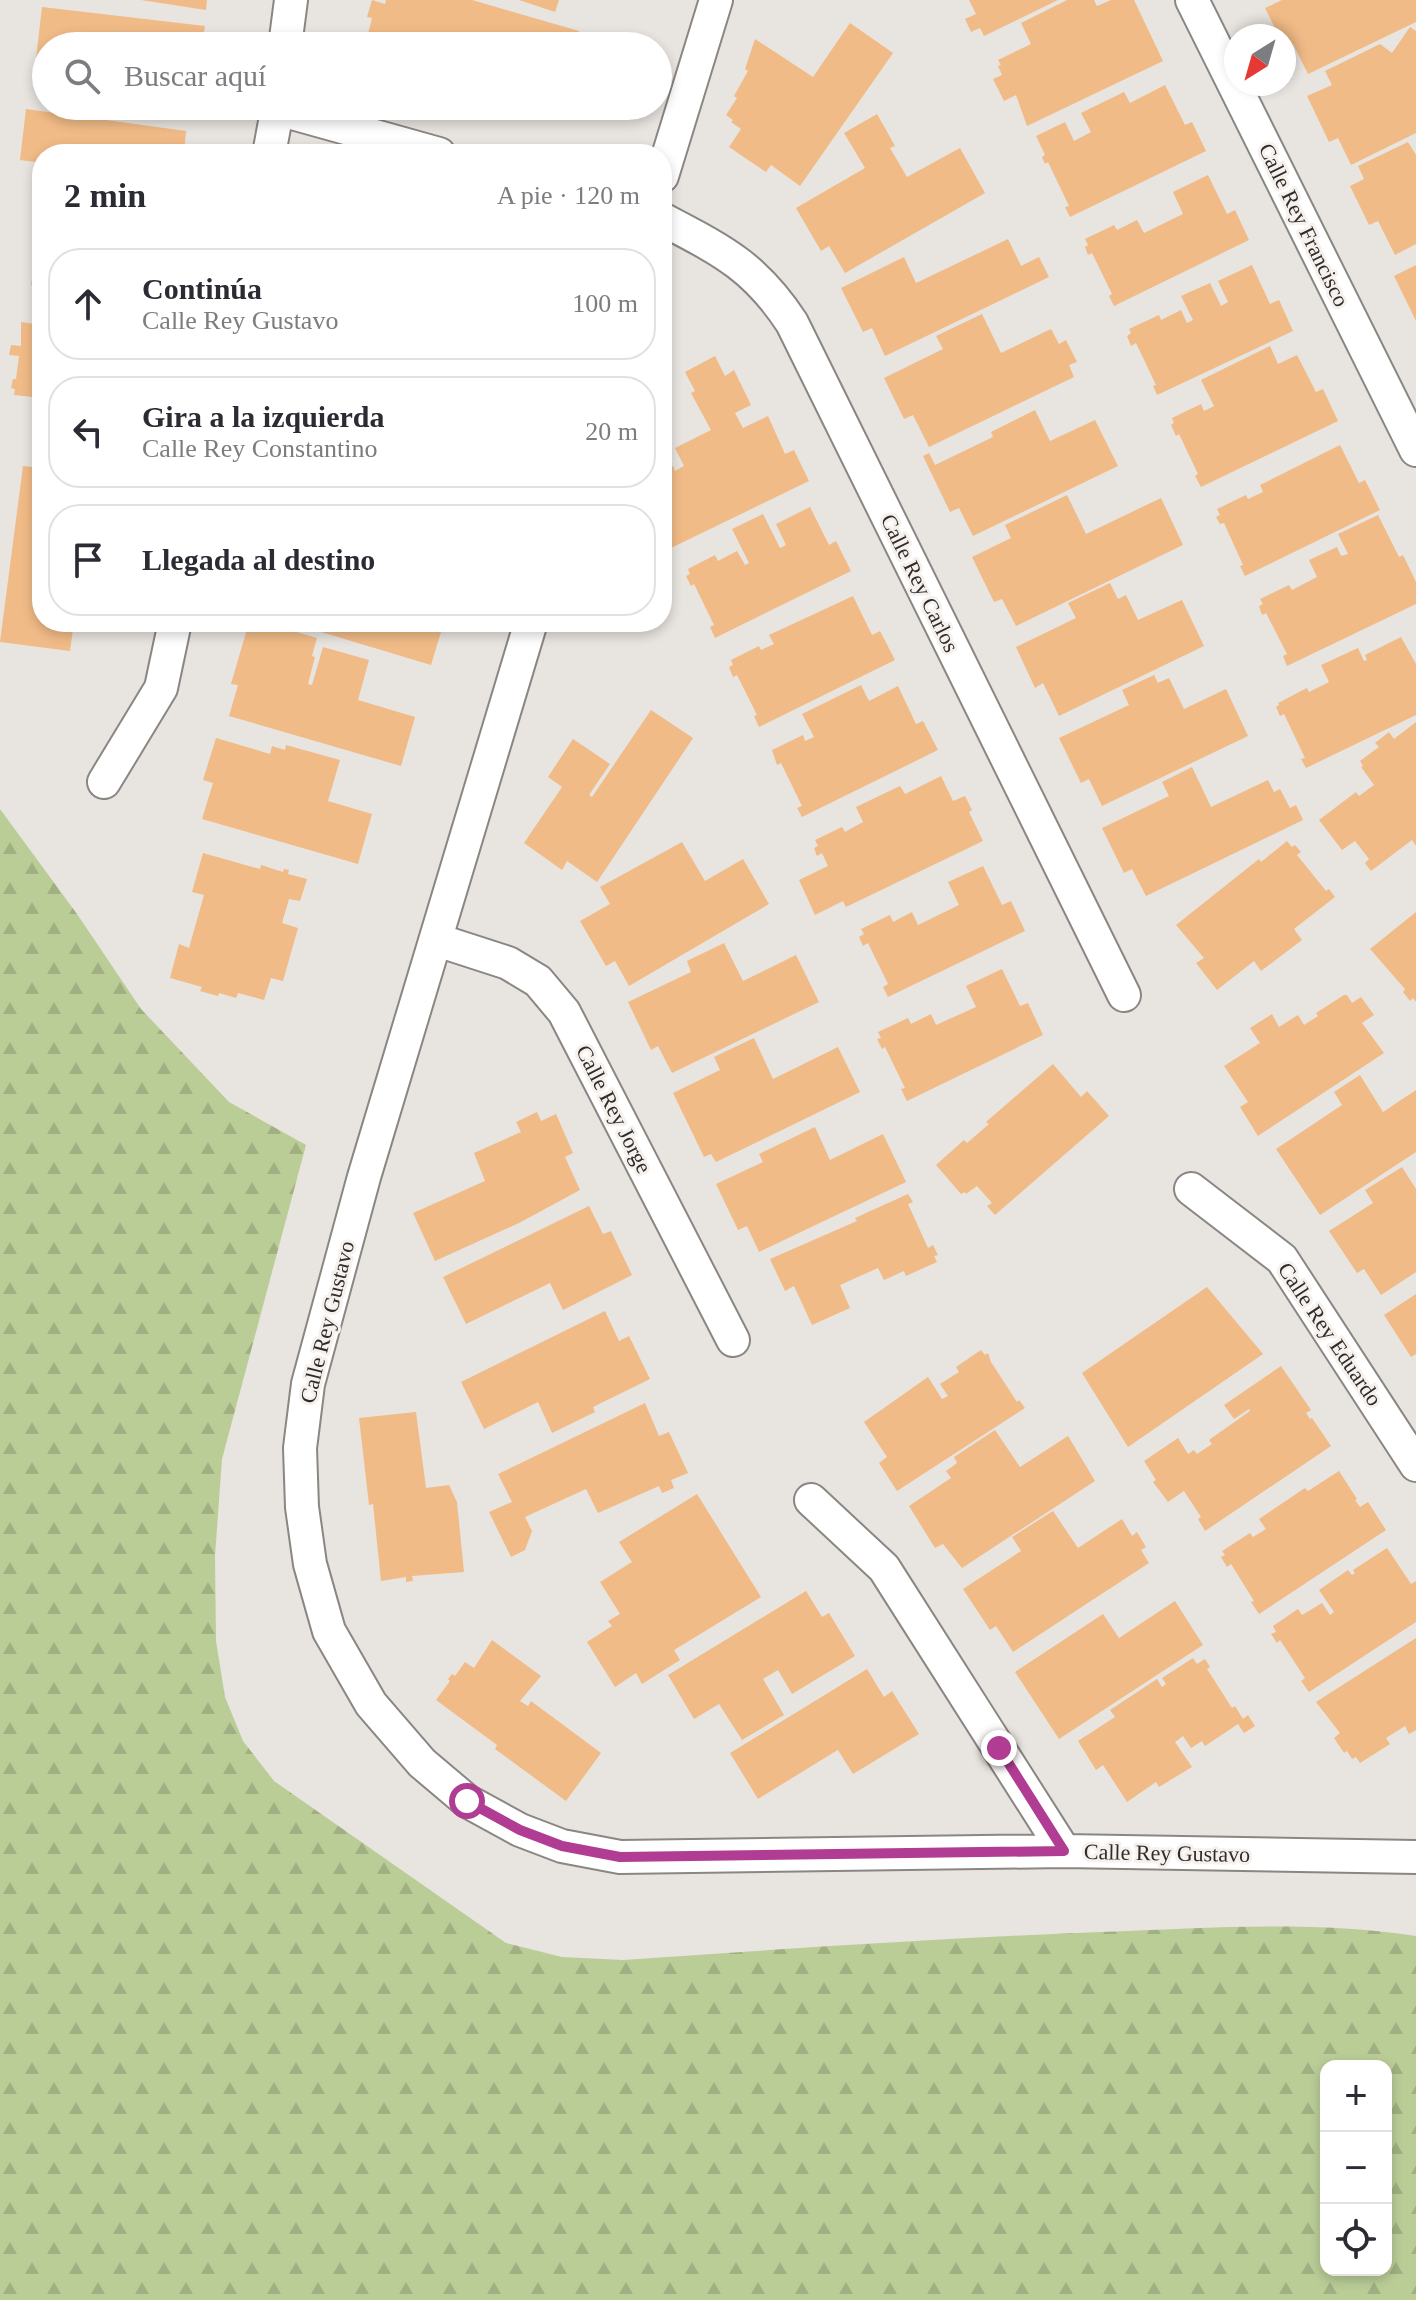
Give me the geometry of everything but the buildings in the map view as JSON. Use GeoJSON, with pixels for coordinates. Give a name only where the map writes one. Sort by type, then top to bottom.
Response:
{"type":"FeatureCollection","features":[{"type":"Feature","properties":{"kind":"street"},"geometry":{"type":"LineString","coordinates":[[287,32],[291,0]]}},
{"type":"Feature","properties":{"kind":"street"},"geometry":{"type":"LineString","coordinates":[[672,144],[716,0]]}},
{"type":"Feature","properties":{"kind":"street","name":"Calle Rey Francisco"},"geometry":{"type":"LineString","coordinates":[[1192,0],[1416,450]]}},
{"type":"Feature","properties":{"kind":"street"},"geometry":{"type":"LineString","coordinates":[[271,144],[276,120]]}},
{"type":"Feature","properties":{"kind":"street"},"geometry":{"type":"LineString","coordinates":[[320,120],[404,144]]}},
{"type":"Feature","properties":{"kind":"street","name":"Calle Rey Carlos"},"geometry":{"type":"LineString","coordinates":[[672,224],[714,246],[746,268],[773,294],[792,323],[1124,995]]}},
{"type":"Feature","properties":{"kind":"street"},"geometry":{"type":"LineString","coordinates":[[104,782],[161,688],[173,632]]}},
{"type":"Feature","properties":{"kind":"street","name":"Calle Rey Gustavo"},"geometry":{"type":"LineString","coordinates":[[528,632],[364,1177],[308,1384],[300,1448],[302,1507],[310,1564],[329,1631],[371,1704],[422,1763],[467,1801],[520,1830],[562,1846],[620,1857],[1064,1851],[1416,1857]]}},
{"type":"Feature","properties":{"kind":"street","name":"Calle Rey Jorge"},"geometry":{"type":"LineString","coordinates":[[437,940],[508,963],[538,981],[564,1012],[733,1340]]}},
{"type":"Feature","properties":{"kind":"street","name":"Calle Rey Eduardo"},"geometry":{"type":"LineString","coordinates":[[1191,1189],[1282,1259],[1416,1465]]}},
{"type":"Feature","properties":{"kind":"street"},"geometry":{"type":"LineString","coordinates":[[811,1500],[884,1568],[1064,1851]]}},
{"type":"Feature","properties":{"kind":"green space"},"geometry":{"type":"Polygon","coordinates":[[[0,809],[77,914],[141,1009],[229,1102],[306,1145],[222,1459],[215,1556],[216,1641],[225,1697],[243,1741],[274,1781],[506,1943],[562,1957],[623,1960],[1041,1934],[1219,1927],[1338,1928],[1416,1936],[1416,2300],[0,2300],[0,809]]]}},
{"type":"Feature","properties":{"kind":"route"},"geometry":{"type":"LineString","coordinates":[[467,1801],[520,1830],[562,1846],[620,1857],[1064,1851],[999,1748]]}}]}
